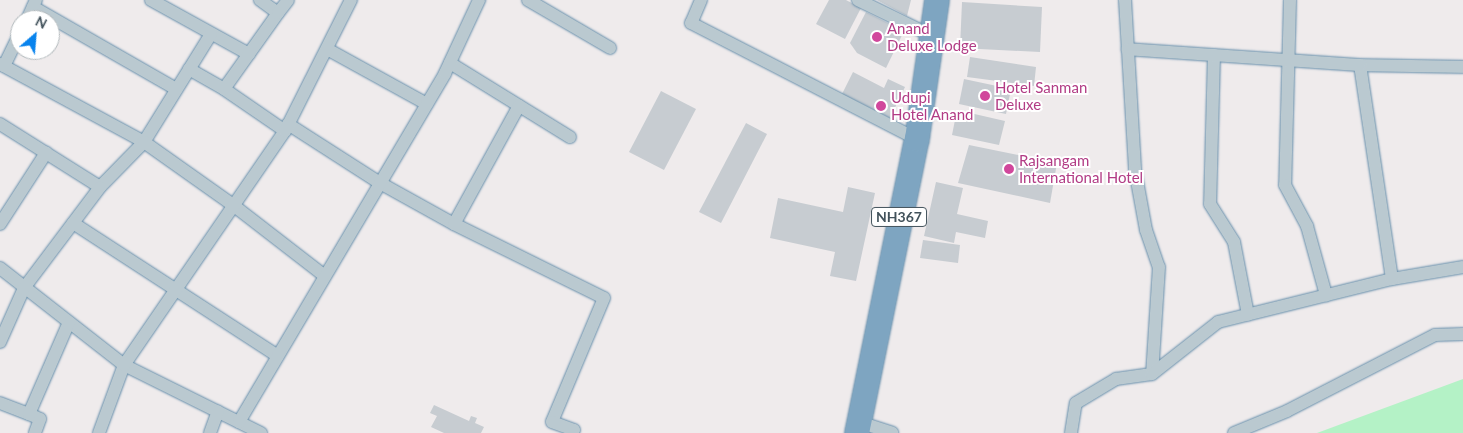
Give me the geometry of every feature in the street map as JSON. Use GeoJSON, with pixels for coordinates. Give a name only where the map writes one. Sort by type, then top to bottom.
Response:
{"type":"FeatureCollection","features":[{"type":"Feature","properties":{"kind":"highway","name":"NH367"},"geometry":{"type":"LineString","coordinates":[[858,427],[916,139],[937,0]]}},
{"type":"Feature","properties":{"kind":"street"},"geometry":{"type":"LineString","coordinates":[[151,0],[249,54]]}},
{"type":"Feature","properties":{"kind":"street"},"geometry":{"type":"LineString","coordinates":[[260,0],[278,13]]}},
{"type":"Feature","properties":{"kind":"street"},"geometry":{"type":"LineString","coordinates":[[224,89],[288,0]]}},
{"type":"Feature","properties":{"kind":"street"},"geometry":{"type":"LineString","coordinates":[[239,422],[427,104],[450,63],[479,0]]}},
{"type":"Feature","properties":{"kind":"street"},"geometry":{"type":"LineString","coordinates":[[528,0],[610,48]]}},
{"type":"Feature","properties":{"kind":"street"},"geometry":{"type":"LineString","coordinates":[[702,0],[691,23],[916,139]]}},
{"type":"Feature","properties":{"kind":"street"},"geometry":{"type":"LineString","coordinates":[[858,0],[932,36]]}},
{"type":"Feature","properties":{"kind":"street"},"geometry":{"type":"LineString","coordinates":[[1125,0],[1135,170],[1146,230],[1159,267],[1152,374]]}},
{"type":"Feature","properties":{"kind":"street"},"geometry":{"type":"LineString","coordinates":[[1290,0],[1285,185],[1307,226],[1326,296]]}},
{"type":"Feature","properties":{"kind":"street"},"geometry":{"type":"LineString","coordinates":[[99,433],[124,364],[286,127],[327,49],[347,2]]}},
{"type":"Feature","properties":{"kind":"street"},"geometry":{"type":"LineString","coordinates":[[35,3],[176,90]]}},
{"type":"Feature","properties":{"kind":"street"},"geometry":{"type":"LineString","coordinates":[[0,342],[3,325],[24,288],[100,187],[144,142],[211,34]]}},
{"type":"Feature","properties":{"kind":"street"},"geometry":{"type":"LineString","coordinates":[[327,49],[427,104]]}},
{"type":"Feature","properties":{"kind":"street"},"geometry":{"type":"LineString","coordinates":[[1128,49],[1360,65],[1463,67]]}},
{"type":"Feature","properties":{"kind":"street"},"geometry":{"type":"LineString","coordinates":[[10,51],[2,65],[144,142],[233,205],[325,276]]}},
{"type":"Feature","properties":{"kind":"street"},"geometry":{"type":"LineString","coordinates":[[1214,55],[1210,204],[1234,242],[1248,315]]}},
{"type":"Feature","properties":{"kind":"street"},"geometry":{"type":"LineString","coordinates":[[450,63],[570,137]]}},
{"type":"Feature","properties":{"kind":"street"},"geometry":{"type":"LineString","coordinates":[[1360,65],[1392,279]]}},
{"type":"Feature","properties":{"kind":"street"},"geometry":{"type":"LineString","coordinates":[[189,69],[380,183],[454,224],[604,298],[552,422],[574,430],[572,433]]}},
{"type":"Feature","properties":{"kind":"street"},"geometry":{"type":"LineString","coordinates":[[454,224],[519,106]]}},
{"type":"Feature","properties":{"kind":"street"},"geometry":{"type":"LineString","coordinates":[[0,124],[100,187]]}},
{"type":"Feature","properties":{"kind":"street"},"geometry":{"type":"LineString","coordinates":[[0,224],[46,153]]}},
{"type":"Feature","properties":{"kind":"street"},"geometry":{"type":"LineString","coordinates":[[73,223],[174,291],[278,356]]}},
{"type":"Feature","properties":{"kind":"street"},"geometry":{"type":"LineString","coordinates":[[0,268],[124,364],[261,433]]}},
{"type":"Feature","properties":{"kind":"street"},"geometry":{"type":"LineString","coordinates":[[1071,433],[1076,403],[1116,379],[1152,374],[1218,322],[1392,279],[1463,268]]}},
{"type":"Feature","properties":{"kind":"street"},"geometry":{"type":"LineString","coordinates":[[29,414],[69,322]]}},
{"type":"Feature","properties":{"kind":"street"},"geometry":{"type":"LineString","coordinates":[[1234,433],[1287,411],[1435,335],[1463,334]]}},
{"type":"Feature","properties":{"kind":"street"},"geometry":{"type":"LineString","coordinates":[[0,403],[40,419],[35,433]]}},
{"type":"Feature","properties":{"kind":"street"},"geometry":{"type":"LineString","coordinates":[[210,433],[218,412]]}},
{"type":"Feature","properties":{"kind":"street"},"geometry":{"type":"LineString","coordinates":[[858,427],[892,433]]}},
{"type":"Feature","properties":{"kind":"green space"},"geometry":{"type":"Polygon","coordinates":[[[1463,379],[1463,433],[1317,433],[1463,379]]]}},
{"type":"Feature","properties":{"kind":"building"},"geometry":{"type":"Polygon","coordinates":[[[829,0],[846,0],[861,8],[845,39],[816,24],[829,0]]]}},
{"type":"Feature","properties":{"kind":"building"},"geometry":{"type":"Polygon","coordinates":[[[877,0],[911,0],[907,16],[877,0]]]}},
{"type":"Feature","properties":{"kind":"building"},"geometry":{"type":"Polygon","coordinates":[[[962,2],[1042,7],[1040,52],[960,48],[962,2]]]}},
{"type":"Feature","properties":{"kind":"building","name":"Anand Deluxe Lodge"},"geometry":{"type":"Polygon","coordinates":[[[866,12],[904,31],[886,68],[857,53],[850,43],[866,12]]]}},
{"type":"Feature","properties":{"kind":"building"},"geometry":{"type":"Polygon","coordinates":[[[970,57],[1036,67],[1034,86],[967,77],[970,57]]]}},
{"type":"Feature","properties":{"kind":"building","name":"Udupi Hotel Anand"},"geometry":{"type":"Polygon","coordinates":[[[853,72],[884,88],[888,79],[905,87],[890,118],[842,94],[853,72]]]}},
{"type":"Feature","properties":{"kind":"building","name":"Hotel Sanman Deluxe"},"geometry":{"type":"Polygon","coordinates":[[[964,79],[1011,89],[1006,114],[959,104],[964,79]]]}},
{"type":"Feature","properties":{"kind":"building"},"geometry":{"type":"Polygon","coordinates":[[[661,91],[696,109],[664,170],[629,152],[661,91]]]}},
{"type":"Feature","properties":{"kind":"building"},"geometry":{"type":"Polygon","coordinates":[[[957,110],[1005,121],[999,145],[952,135],[957,110]]]}},
{"type":"Feature","properties":{"kind":"building"},"geometry":{"type":"Polygon","coordinates":[[[746,123],[767,134],[721,223],[699,212],[746,123]]]}},
{"type":"Feature","properties":{"kind":"building","name":"Rajsangam International Hotel"},"geometry":{"type":"Polygon","coordinates":[[[969,145],[1057,163],[1050,203],[958,183],[969,145]]]}},
{"type":"Feature","properties":{"kind":"building"},"geometry":{"type":"Polygon","coordinates":[[[936,182],[963,188],[957,214],[988,221],[985,238],[956,232],[954,243],[924,236],[936,182]]]}},
{"type":"Feature","properties":{"kind":"building"},"geometry":{"type":"Polygon","coordinates":[[[848,187],[875,193],[856,281],[830,276],[835,252],[770,238],[778,198],[843,212],[848,187]]]}},
{"type":"Feature","properties":{"kind":"building"},"geometry":{"type":"Polygon","coordinates":[[[923,240],[960,245],[958,263],[920,258],[923,240]]]}},
{"type":"Feature","properties":{"kind":"building"},"geometry":{"type":"Polygon","coordinates":[[[434,405],[469,421],[471,416],[477,418],[475,423],[484,427],[481,433],[444,433],[431,427],[437,416],[430,413],[434,405]]]}},
{"type":"Feature","properties":{"kind":"place","name":"Anand Deluxe Lodge"},"geometry":{"type":"Point","coordinates":[877,37]}},
{"type":"Feature","properties":{"kind":"place","name":"Hotel Sanman Deluxe"},"geometry":{"type":"Point","coordinates":[985,96]}},
{"type":"Feature","properties":{"kind":"place","name":"Udupi Hotel Anand"},"geometry":{"type":"Point","coordinates":[881,106]}},
{"type":"Feature","properties":{"kind":"place","name":"Rajsangam International Hotel"},"geometry":{"type":"Point","coordinates":[1009,169]}}]}
